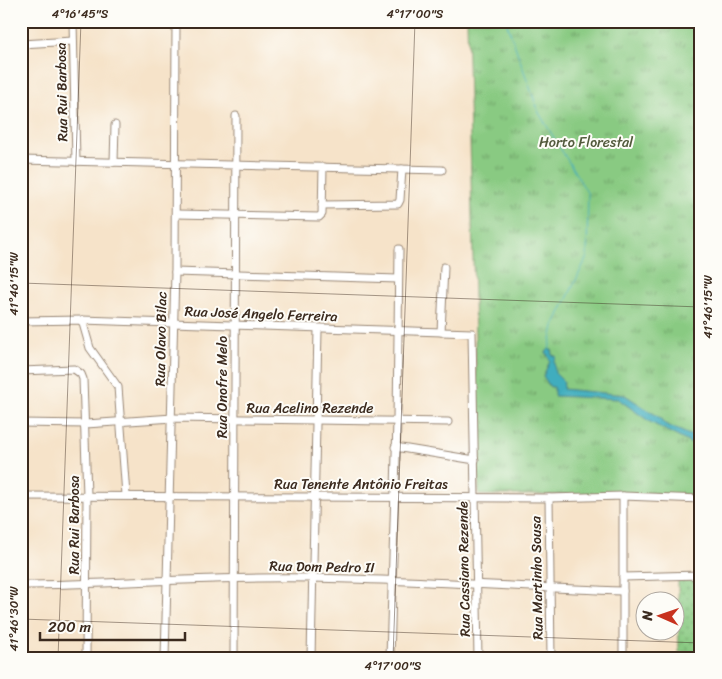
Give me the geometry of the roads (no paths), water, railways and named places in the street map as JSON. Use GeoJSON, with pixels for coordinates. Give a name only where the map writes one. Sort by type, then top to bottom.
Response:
{"type":"FeatureCollection","features":[{"type":"Feature","properties":{"kind":"street","name":"Rua Rui Barbosa"},"geometry":{"type":"LineString","coordinates":[[73,21],[76,162]]}},
{"type":"Feature","properties":{"kind":"street","name":"Rua Olavo Bilac"},"geometry":{"type":"LineString","coordinates":[[165,658],[175,272],[176,21]]}},
{"type":"Feature","properties":{"kind":"street"},"geometry":{"type":"LineString","coordinates":[[21,44],[73,41]]}},
{"type":"Feature","properties":{"kind":"street","name":"Rua Onofre Melo"},"geometry":{"type":"LineString","coordinates":[[234,658],[236,116]]}},
{"type":"Feature","properties":{"kind":"street"},"geometry":{"type":"LineString","coordinates":[[114,162],[115,125]]}},
{"type":"Feature","properties":{"kind":"street"},"geometry":{"type":"LineString","coordinates":[[21,160],[176,162],[442,170]]}},
{"type":"Feature","properties":{"kind":"street"},"geometry":{"type":"LineString","coordinates":[[176,214],[317,218],[321,215],[323,167]]}},
{"type":"Feature","properties":{"kind":"street"},"geometry":{"type":"LineString","coordinates":[[322,205],[396,204],[400,200],[402,169]]}},
{"type":"Feature","properties":{"kind":"street"},"geometry":{"type":"LineString","coordinates":[[390,658],[397,420],[399,249]]}},
{"type":"Feature","properties":{"kind":"street"},"geometry":{"type":"LineString","coordinates":[[442,332],[444,267]]}},
{"type":"Feature","properties":{"kind":"street"},"geometry":{"type":"LineString","coordinates":[[175,272],[398,279]]}},
{"type":"Feature","properties":{"kind":"street"},"geometry":{"type":"LineString","coordinates":[[82,320],[90,348],[118,387],[126,495]]}},
{"type":"Feature","properties":{"kind":"street","name":"Rua José Angelo Ferreira"},"geometry":{"type":"LineString","coordinates":[[21,322],[82,320],[318,330],[470,333]]}},
{"type":"Feature","properties":{"kind":"street"},"geometry":{"type":"LineString","coordinates":[[311,658],[314,496],[318,422],[318,330]]}},
{"type":"Feature","properties":{"kind":"street","name":"Rua Cassiano Rezende"},"geometry":{"type":"LineString","coordinates":[[470,333],[473,336],[478,658]]}},
{"type":"Feature","properties":{"kind":"street","name":"Rua Rui Barbosa"},"geometry":{"type":"LineString","coordinates":[[21,371],[74,369],[81,374],[86,424],[86,658]]}},
{"type":"Feature","properties":{"kind":"street","name":"Rua Acelino Rezende"},"geometry":{"type":"LineString","coordinates":[[21,423],[86,424],[172,418],[318,422],[397,420],[448,422]]}},
{"type":"Feature","properties":{"kind":"street"},"geometry":{"type":"LineString","coordinates":[[396,448],[474,460]]}},
{"type":"Feature","properties":{"kind":"street","name":"Rua Tenente Antônio Freitas"},"geometry":{"type":"LineString","coordinates":[[21,496],[170,495],[549,498],[623,496],[701,498]]}},
{"type":"Feature","properties":{"kind":"street"},"geometry":{"type":"LineString","coordinates":[[623,496],[623,658]]}},
{"type":"Feature","properties":{"kind":"street","name":"Rua Martinho Sousa"},"geometry":{"type":"LineString","coordinates":[[549,498],[551,658]]}},
{"type":"Feature","properties":{"kind":"street"},"geometry":{"type":"LineString","coordinates":[[623,577],[701,576]]}},
{"type":"Feature","properties":{"kind":"street","name":"Rua Dom Pedro II"},"geometry":{"type":"LineString","coordinates":[[21,585],[87,584],[167,579],[312,578],[623,591]]}},
{"type":"Feature","properties":{"kind":"street"},"geometry":{"type":"LineString","coordinates":[[661,658],[701,657]]}},
{"type":"Feature","properties":{"kind":"street"},"geometry":{"type":"LineString","coordinates":[[546,658],[586,658]]}},
{"type":"Feature","properties":{"kind":"water"},"geometry":{"type":"Polygon","coordinates":[[[549,349],[553,351],[551,354],[557,357],[554,360],[555,373],[564,382],[563,389],[625,395],[662,419],[665,424],[701,440],[701,449],[650,422],[618,399],[554,396],[554,387],[550,387],[543,376],[550,361],[546,352],[549,349]]]}},
{"type":"Feature","properties":{"kind":"waterway"},"geometry":{"type":"LineString","coordinates":[[506,21],[539,113],[588,194],[587,257],[554,326],[549,350]]}},
{"type":"Feature","properties":{"kind":"park label","name":"Horto Florestal"},"geometry":{"type":"Point","coordinates":[586,142]}}]}
